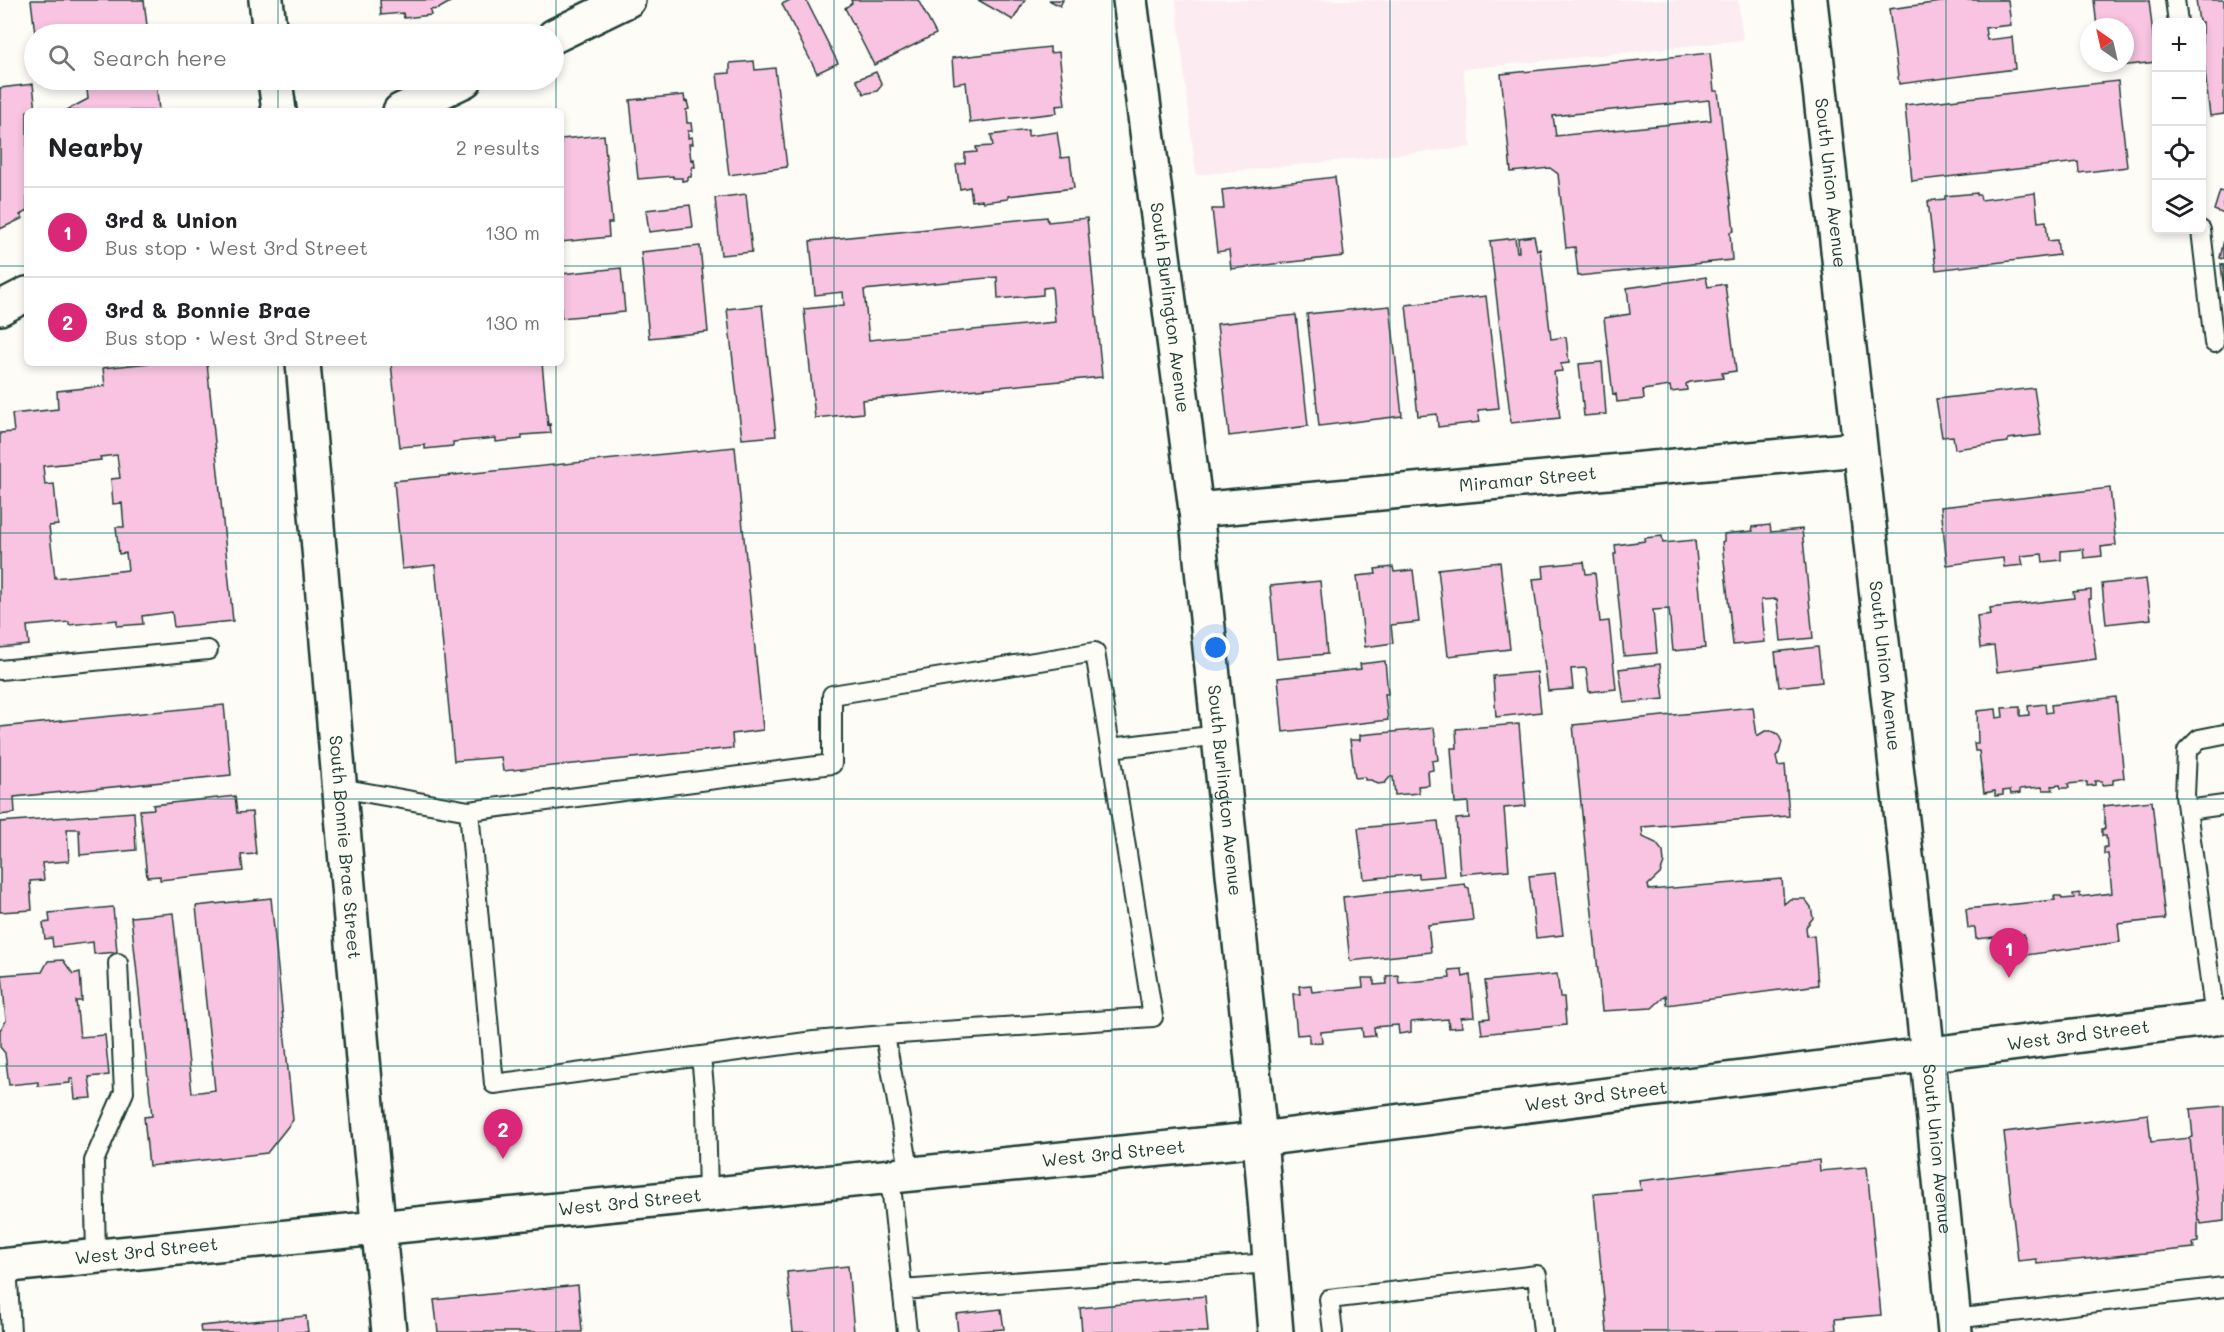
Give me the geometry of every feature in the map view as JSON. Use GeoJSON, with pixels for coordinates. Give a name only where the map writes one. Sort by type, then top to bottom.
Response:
{"type":"FeatureCollection","features":[{"type":"Feature","properties":{"kind":"street"},"geometry":{"type":"LineString","coordinates":[[266,0],[269,24]]}},
{"type":"Feature","properties":{"kind":"street"},"geometry":{"type":"LineString","coordinates":[[564,31],[628,0]]}},
{"type":"Feature","properties":{"kind":"street","name":"South Burlington Avenue"},"geometry":{"type":"LineString","coordinates":[[1130,0],[1196,510],[1260,1139],[1276,1332]]}},
{"type":"Feature","properties":{"kind":"street","name":"South Union Avenue"},"geometry":{"type":"LineString","coordinates":[[1810,0],[1928,1054],[1955,1325]]}},
{"type":"Feature","properties":{"kind":"street"},"geometry":{"type":"LineString","coordinates":[[276,90],[279,108]]}},
{"type":"Feature","properties":{"kind":"street"},"geometry":{"type":"LineString","coordinates":[[406,108],[444,90]]}},
{"type":"Feature","properties":{"kind":"street"},"geometry":{"type":"LineString","coordinates":[[0,308],[24,296]]}},
{"type":"Feature","properties":{"kind":"street","name":"South Bonnie Brae Street"},"geometry":{"type":"LineString","coordinates":[[303,366],[389,1332]]}},
{"type":"Feature","properties":{"kind":"street","name":"Miramar Street"},"geometry":{"type":"LineString","coordinates":[[1196,510],[1859,449]]}},
{"type":"Feature","properties":{"kind":"street","name":"West 3rd Street"},"geometry":{"type":"LineString","coordinates":[[3,1265],[1260,1139],[2220,1018]]}},
{"type":"Feature","properties":{"kind":"lane"},"geometry":{"type":"LineString","coordinates":[[2175,0],[2177,18]]}},
{"type":"Feature","properties":{"kind":"lane"},"geometry":{"type":"LineString","coordinates":[[2201,234],[2214,343]]}},
{"type":"Feature","properties":{"kind":"lane"},"geometry":{"type":"LineString","coordinates":[[0,670],[208,650]]}},
{"type":"Feature","properties":{"kind":"lane"},"geometry":{"type":"LineString","coordinates":[[340,788],[469,811],[832,764],[832,695],[1095,652],[1153,1017],[814,1041],[494,1084],[469,811]]}},
{"type":"Feature","properties":{"kind":"lane"},"geometry":{"type":"LineString","coordinates":[[2220,1018],[2185,795],[2187,751],[2199,739],[2224,734]]}},
{"type":"Feature","properties":{"kind":"lane"},"geometry":{"type":"LineString","coordinates":[[1110,748],[1219,735]]}},
{"type":"Feature","properties":{"kind":"lane"},"geometry":{"type":"LineString","coordinates":[[2187,810],[2224,805]]}},
{"type":"Feature","properties":{"kind":"lane"},"geometry":{"type":"LineString","coordinates":[[96,1256],[94,1161],[124,1092],[118,963]]}},
{"type":"Feature","properties":{"kind":"lane"},"geometry":{"type":"LineString","coordinates":[[885,1035],[900,1175],[902,1290],[906,1332]]}},
{"type":"Feature","properties":{"kind":"lane"},"geometry":{"type":"LineString","coordinates":[[701,1056],[706,1116],[708,1194]]}},
{"type":"Feature","properties":{"kind":"lane"},"geometry":{"type":"LineString","coordinates":[[902,1290],[1270,1263]]}},
{"type":"Feature","properties":{"kind":"lane"},"geometry":{"type":"LineString","coordinates":[[3,1265],[11,1332]]}},
{"type":"Feature","properties":{"kind":"lane"},"geometry":{"type":"LineString","coordinates":[[1333,1332],[1329,1299],[1537,1275],[1543,1332]]}},
{"type":"Feature","properties":{"kind":"lane"},"geometry":{"type":"LineString","coordinates":[[1955,1325],[2224,1287]]}},
{"type":"Feature","properties":{"kind":"shaded area"},"geometry":{"type":"Polygon","coordinates":[[[1176,0],[1738,0],[1743,40],[1463,69],[1471,147],[1196,175],[1176,0]]]}},
{"type":"Feature","properties":{"kind":"building"},"geometry":{"type":"Polygon","coordinates":[[[31,0],[144,0],[147,24],[34,24],[31,0]]]}},
{"type":"Feature","properties":{"kind":"building"},"geometry":{"type":"Polygon","coordinates":[[[380,0],[452,1],[438,9],[430,10],[431,15],[404,18],[403,13],[381,15],[380,0]]]}},
{"type":"Feature","properties":{"kind":"building"},"geometry":{"type":"Polygon","coordinates":[[[790,0],[806,0],[838,63],[817,73],[782,4],[790,0]]]}},
{"type":"Feature","properties":{"kind":"building"},"geometry":{"type":"Polygon","coordinates":[[[851,0],[918,0],[936,34],[874,65],[845,8],[852,3],[851,0]]]}},
{"type":"Feature","properties":{"kind":"building"},"geometry":{"type":"Polygon","coordinates":[[[978,0],[1025,0],[1013,20],[978,0]]]}},
{"type":"Feature","properties":{"kind":"building"},"geometry":{"type":"Polygon","coordinates":[[[1049,0],[1063,0],[1060,6],[1049,0]]]}},
{"type":"Feature","properties":{"kind":"building"},"geometry":{"type":"Polygon","coordinates":[[[1956,0],[2008,0],[2011,25],[1985,28],[1987,40],[2012,37],[2015,69],[1899,84],[1889,9],[1956,0]]]}},
{"type":"Feature","properties":{"kind":"building"},"geometry":{"type":"Polygon","coordinates":[[[2094,0],[2149,0],[2152,62],[2134,64],[2134,18],[2096,18],[2094,0]]]}},
{"type":"Feature","properties":{"kind":"building"},"geometry":{"type":"Polygon","coordinates":[[[2196,0],[2224,0],[2224,114],[2210,116],[2206,81],[2206,18],[2198,18],[2196,0]]]}},
{"type":"Feature","properties":{"kind":"building"},"geometry":{"type":"Polygon","coordinates":[[[1050,47],[1050,53],[1059,52],[1065,105],[1056,106],[1057,113],[970,123],[966,82],[954,84],[952,58],[1050,47]]]}},
{"type":"Feature","properties":{"kind":"building"},"geometry":{"type":"Polygon","coordinates":[[[1710,53],[1714,91],[1718,91],[1734,231],[1730,232],[1732,260],[1578,276],[1575,247],[1566,248],[1558,174],[1550,168],[1511,172],[1501,74],[1710,53]],[[1709,100],[1553,116],[1556,136],[1711,120],[1709,100]]]}},
{"type":"Feature","properties":{"kind":"building"},"geometry":{"type":"Polygon","coordinates":[[[754,61],[755,70],[775,68],[787,167],[729,175],[717,74],[730,73],[730,63],[754,61]]]}},
{"type":"Feature","properties":{"kind":"building"},"geometry":{"type":"Polygon","coordinates":[[[876,72],[882,85],[877,91],[864,94],[856,80],[876,72]]]}},
{"type":"Feature","properties":{"kind":"building"},"geometry":{"type":"Polygon","coordinates":[[[2118,81],[2127,167],[2079,173],[2078,162],[1912,181],[1905,105],[2118,81]]]}},
{"type":"Feature","properties":{"kind":"building"},"geometry":{"type":"Polygon","coordinates":[[[24,85],[24,90],[34,90],[36,108],[24,108],[24,213],[20,215],[23,218],[0,229],[0,88],[24,85]]]}},
{"type":"Feature","properties":{"kind":"building"},"geometry":{"type":"Polygon","coordinates":[[[87,90],[157,90],[159,108],[71,108],[88,99],[87,90]]]}},
{"type":"Feature","properties":{"kind":"building"},"geometry":{"type":"Polygon","coordinates":[[[684,95],[689,109],[686,110],[687,123],[691,123],[692,131],[688,131],[688,138],[692,137],[693,144],[689,144],[691,160],[694,159],[695,167],[692,167],[691,177],[682,181],[682,178],[673,178],[673,176],[638,179],[630,100],[684,95]]]}},
{"type":"Feature","properties":{"kind":"building"},"geometry":{"type":"Polygon","coordinates":[[[1028,130],[1028,136],[1057,132],[1061,158],[1070,157],[1074,188],[1008,196],[1008,199],[972,201],[970,187],[960,189],[956,165],[965,163],[965,153],[977,152],[976,147],[993,146],[991,135],[1028,130]]]}},
{"type":"Feature","properties":{"kind":"building"},"geometry":{"type":"Polygon","coordinates":[[[604,135],[612,223],[608,223],[609,237],[564,242],[564,139],[604,135]]]}},
{"type":"Feature","properties":{"kind":"building"},"geometry":{"type":"Polygon","coordinates":[[[1335,177],[1344,256],[1231,269],[1229,250],[1217,252],[1212,209],[1224,209],[1222,190],[1335,177]]]}},
{"type":"Feature","properties":{"kind":"building"},"geometry":{"type":"Polygon","coordinates":[[[2220,191],[2224,192],[2224,214],[2214,210],[2220,191]]]}},
{"type":"Feature","properties":{"kind":"building"},"geometry":{"type":"Polygon","coordinates":[[[1977,193],[1981,200],[2035,193],[2038,222],[2046,221],[2048,241],[2057,240],[2059,255],[1936,270],[1928,201],[1945,199],[1945,196],[1977,193]]]}},
{"type":"Feature","properties":{"kind":"building"},"geometry":{"type":"Polygon","coordinates":[[[746,194],[752,252],[721,255],[715,198],[746,194]]]}},
{"type":"Feature","properties":{"kind":"building"},"geometry":{"type":"Polygon","coordinates":[[[690,205],[693,227],[649,232],[646,210],[690,205]]]}},
{"type":"Feature","properties":{"kind":"building"},"geometry":{"type":"Polygon","coordinates":[[[1047,217],[1048,222],[1087,218],[1102,377],[862,400],[863,413],[815,418],[804,309],[844,305],[843,292],[815,295],[810,241],[1047,217]],[[997,277],[864,290],[869,340],[1055,322],[1052,287],[1043,288],[1043,295],[998,299],[997,277]]]}},
{"type":"Feature","properties":{"kind":"building"},"geometry":{"type":"Polygon","coordinates":[[[1534,236],[1537,250],[1540,249],[1551,339],[1566,337],[1569,363],[1561,364],[1562,371],[1554,372],[1560,418],[1511,423],[1490,241],[1515,238],[1517,252],[1519,252],[1518,238],[1534,236]]]}},
{"type":"Feature","properties":{"kind":"building"},"geometry":{"type":"Polygon","coordinates":[[[2224,240],[2224,259],[2220,258],[2224,240]]]}},
{"type":"Feature","properties":{"kind":"building"},"geometry":{"type":"Polygon","coordinates":[[[700,246],[708,332],[649,338],[641,252],[700,246]]]}},
{"type":"Feature","properties":{"kind":"building"},"geometry":{"type":"Polygon","coordinates":[[[2221,264],[2224,265],[2224,291],[2221,264]]]}},
{"type":"Feature","properties":{"kind":"building"},"geometry":{"type":"Polygon","coordinates":[[[621,268],[625,312],[564,318],[564,274],[621,268]]]}},
{"type":"Feature","properties":{"kind":"building"},"geometry":{"type":"Polygon","coordinates":[[[1706,277],[1708,287],[1725,284],[1736,371],[1722,373],[1723,378],[1690,382],[1686,384],[1687,390],[1671,392],[1670,386],[1643,390],[1644,399],[1617,402],[1616,394],[1613,395],[1604,318],[1630,314],[1627,288],[1706,277]]]}},
{"type":"Feature","properties":{"kind":"building"},"geometry":{"type":"Polygon","coordinates":[[[1486,296],[1499,408],[1478,410],[1480,422],[1438,427],[1437,414],[1418,416],[1406,305],[1486,296]]]}},
{"type":"Feature","properties":{"kind":"building"},"geometry":{"type":"Polygon","coordinates":[[[762,305],[776,436],[742,439],[727,309],[762,305]]]}},
{"type":"Feature","properties":{"kind":"building"},"geometry":{"type":"Polygon","coordinates":[[[1390,306],[1402,416],[1319,426],[1307,314],[1390,306]]]}},
{"type":"Feature","properties":{"kind":"building"},"geometry":{"type":"Polygon","coordinates":[[[1296,315],[1308,426],[1229,436],[1217,324],[1296,315]]]}},
{"type":"Feature","properties":{"kind":"building"},"geometry":{"type":"Polygon","coordinates":[[[1602,362],[1606,414],[1584,416],[1579,364],[1602,362]]]}},
{"type":"Feature","properties":{"kind":"building"},"geometry":{"type":"Polygon","coordinates":[[[207,366],[233,621],[174,627],[172,612],[142,616],[143,624],[117,626],[117,620],[27,626],[29,645],[0,648],[0,433],[14,432],[12,414],[58,409],[57,391],[105,386],[103,368],[207,366]],[[117,455],[100,457],[101,460],[43,466],[45,485],[54,484],[58,525],[49,526],[55,578],[128,570],[126,553],[119,554],[116,527],[124,527],[122,503],[113,504],[111,479],[120,478],[117,455]]]}},
{"type":"Feature","properties":{"kind":"building"},"geometry":{"type":"Polygon","coordinates":[[[391,366],[542,366],[548,425],[550,424],[551,433],[522,435],[522,439],[496,442],[496,438],[453,442],[453,446],[425,449],[425,445],[400,447],[391,366]]]}},
{"type":"Feature","properties":{"kind":"building"},"geometry":{"type":"Polygon","coordinates":[[[2034,388],[2041,435],[1955,449],[1953,436],[1942,437],[1936,399],[2034,388]]]}},
{"type":"Feature","properties":{"kind":"building"},"geometry":{"type":"Polygon","coordinates":[[[735,447],[763,730],[732,734],[733,748],[503,771],[501,757],[454,761],[435,565],[402,569],[394,481],[735,447]]]}},
{"type":"Feature","properties":{"kind":"building"},"geometry":{"type":"Polygon","coordinates":[[[2110,488],[2116,545],[2101,547],[2102,556],[2084,558],[2083,549],[2061,551],[2061,560],[2043,562],[2042,554],[2021,556],[2023,565],[2004,567],[2003,558],[1947,565],[1941,507],[2110,488]]]}},
{"type":"Feature","properties":{"kind":"building"},"geometry":{"type":"Polygon","coordinates":[[[1770,525],[1771,532],[1802,529],[1813,638],[1781,641],[1777,599],[1761,600],[1765,642],[1733,645],[1722,542],[1724,534],[1753,531],[1752,527],[1770,525]]]}},
{"type":"Feature","properties":{"kind":"building"},"geometry":{"type":"Polygon","coordinates":[[[1662,536],[1663,543],[1695,540],[1705,648],[1673,651],[1669,609],[1653,610],[1657,653],[1624,656],[1615,545],[1662,536]]]}},
{"type":"Feature","properties":{"kind":"building"},"geometry":{"type":"Polygon","coordinates":[[[1500,562],[1510,649],[1448,656],[1438,569],[1500,562]]]}},
{"type":"Feature","properties":{"kind":"building"},"geometry":{"type":"Polygon","coordinates":[[[1584,562],[1586,574],[1595,573],[1600,622],[1609,621],[1616,689],[1589,692],[1586,668],[1571,669],[1573,689],[1548,691],[1533,579],[1544,578],[1543,566],[1584,562]]]}},
{"type":"Feature","properties":{"kind":"building"},"geometry":{"type":"Polygon","coordinates":[[[1393,567],[1394,572],[1413,570],[1419,622],[1391,625],[1393,643],[1365,647],[1357,576],[1376,574],[1375,569],[1393,567]]]}},
{"type":"Feature","properties":{"kind":"building"},"geometry":{"type":"Polygon","coordinates":[[[2146,579],[2151,619],[2106,624],[2102,584],[2146,579]]]}},
{"type":"Feature","properties":{"kind":"building"},"geometry":{"type":"Polygon","coordinates":[[[1320,581],[1327,654],[1277,659],[1270,586],[1320,581]]]}},
{"type":"Feature","properties":{"kind":"building"},"geometry":{"type":"Polygon","coordinates":[[[2091,590],[2091,599],[2089,599],[2096,659],[1997,672],[1994,646],[1980,648],[1977,616],[1991,614],[1990,608],[2074,598],[2073,592],[2091,590]]]}},
{"type":"Feature","properties":{"kind":"building"},"geometry":{"type":"Polygon","coordinates":[[[1818,647],[1822,682],[1779,687],[1775,652],[1818,647]]]}},
{"type":"Feature","properties":{"kind":"building"},"geometry":{"type":"Polygon","coordinates":[[[1385,661],[1388,720],[1283,732],[1278,678],[1361,669],[1360,664],[1385,661]]]}},
{"type":"Feature","properties":{"kind":"building"},"geometry":{"type":"Polygon","coordinates":[[[1660,664],[1664,699],[1624,703],[1619,669],[1660,664]]]}},
{"type":"Feature","properties":{"kind":"building"},"geometry":{"type":"Polygon","coordinates":[[[1537,672],[1541,712],[1496,717],[1493,676],[1537,672]]]}},
{"type":"Feature","properties":{"kind":"building"},"geometry":{"type":"Polygon","coordinates":[[[2116,697],[2124,778],[2113,780],[2113,784],[2102,785],[2102,781],[2095,781],[2095,785],[2087,786],[2087,782],[2068,784],[2069,788],[2061,788],[2060,785],[2052,786],[2053,790],[2043,790],[2042,787],[2020,789],[2020,793],[2011,794],[2010,790],[2003,791],[2003,795],[1995,796],[1995,791],[1984,793],[1979,751],[1975,751],[1974,743],[1978,743],[1977,711],[1996,709],[1997,718],[2003,717],[2002,708],[2020,707],[2020,716],[2029,715],[2028,706],[2045,704],[2046,713],[2052,712],[2051,705],[2116,697]]]}},
{"type":"Feature","properties":{"kind":"building"},"geometry":{"type":"Polygon","coordinates":[[[224,705],[231,775],[14,797],[15,813],[0,815],[0,727],[224,705]]]}},
{"type":"Feature","properties":{"kind":"building"},"geometry":{"type":"Polygon","coordinates":[[[1753,707],[1757,736],[1765,731],[1772,731],[1778,734],[1782,742],[1776,756],[1778,766],[1785,765],[1789,816],[1642,827],[1643,837],[1656,843],[1663,852],[1664,863],[1660,874],[1648,885],[1649,890],[1782,879],[1784,904],[1790,899],[1805,899],[1811,907],[1813,918],[1806,927],[1807,936],[1814,935],[1818,985],[1667,1005],[1666,995],[1652,1008],[1602,1011],[1573,725],[1753,707]]]}},
{"type":"Feature","properties":{"kind":"building"},"geometry":{"type":"Polygon","coordinates":[[[1519,724],[1526,806],[1504,808],[1509,870],[1460,874],[1456,819],[1469,818],[1468,802],[1455,803],[1451,748],[1457,748],[1456,729],[1519,724]]]}},
{"type":"Feature","properties":{"kind":"building"},"geometry":{"type":"Polygon","coordinates":[[[1434,728],[1438,760],[1432,761],[1433,770],[1428,771],[1429,785],[1418,786],[1419,793],[1395,795],[1393,777],[1385,783],[1378,784],[1365,780],[1365,777],[1355,778],[1350,740],[1360,740],[1360,735],[1434,728]]]}},
{"type":"Feature","properties":{"kind":"building"},"geometry":{"type":"Polygon","coordinates":[[[235,796],[237,813],[252,812],[256,854],[241,855],[243,871],[160,880],[160,876],[147,877],[140,810],[154,809],[153,805],[235,796]]]}},
{"type":"Feature","properties":{"kind":"building"},"geometry":{"type":"Polygon","coordinates":[[[2152,801],[2165,919],[2118,924],[2120,942],[2026,955],[2024,934],[1976,939],[1975,928],[1968,928],[1966,909],[2055,900],[2054,896],[2061,896],[2062,899],[2074,898],[2073,894],[2080,893],[2080,897],[2112,893],[2108,854],[2104,854],[2104,847],[2107,847],[2106,836],[2102,836],[2102,829],[2105,829],[2103,806],[2152,801]]]}},
{"type":"Feature","properties":{"kind":"building"},"geometry":{"type":"Polygon","coordinates":[[[134,812],[136,850],[80,855],[79,829],[67,829],[69,861],[42,863],[44,880],[30,881],[32,910],[0,912],[0,822],[134,812]]]}},
{"type":"Feature","properties":{"kind":"building"},"geometry":{"type":"Polygon","coordinates":[[[1438,821],[1444,876],[1419,878],[1419,874],[1364,879],[1358,828],[1438,821]]]}},
{"type":"Feature","properties":{"kind":"building"},"geometry":{"type":"Polygon","coordinates":[[[1555,873],[1563,935],[1536,938],[1529,876],[1555,873]]]}},
{"type":"Feature","properties":{"kind":"building"},"geometry":{"type":"Polygon","coordinates":[[[1465,884],[1469,888],[1473,920],[1428,925],[1431,952],[1350,961],[1343,897],[1465,884]]]}},
{"type":"Feature","properties":{"kind":"building"},"geometry":{"type":"Polygon","coordinates":[[[271,898],[293,1120],[267,1153],[149,1166],[144,1117],[152,1116],[131,917],[173,913],[192,1093],[215,1090],[196,906],[271,898]]]}},
{"type":"Feature","properties":{"kind":"building"},"geometry":{"type":"Polygon","coordinates":[[[113,907],[117,952],[94,954],[93,942],[53,947],[52,938],[45,939],[43,923],[50,922],[49,913],[113,907]]]}},
{"type":"Feature","properties":{"kind":"building"},"geometry":{"type":"Polygon","coordinates":[[[63,960],[73,974],[80,972],[82,1001],[76,1001],[80,1037],[105,1035],[109,1075],[89,1077],[92,1098],[75,1099],[73,1079],[70,1079],[70,1083],[38,1086],[38,1082],[9,1085],[5,1053],[0,1047],[0,1030],[6,1021],[2,975],[42,972],[48,961],[63,960]]]}},
{"type":"Feature","properties":{"kind":"building"},"geometry":{"type":"Polygon","coordinates":[[[1462,969],[1463,977],[1470,975],[1474,1017],[1461,1018],[1462,1027],[1449,1028],[1448,1019],[1411,1022],[1411,1032],[1399,1034],[1398,1025],[1374,1027],[1375,1036],[1363,1037],[1362,1028],[1321,1032],[1322,1042],[1309,1043],[1309,1034],[1297,1035],[1293,994],[1300,994],[1299,986],[1311,985],[1312,992],[1363,987],[1362,978],[1374,978],[1374,985],[1387,984],[1386,976],[1398,975],[1399,983],[1450,978],[1449,970],[1462,969]]]}},
{"type":"Feature","properties":{"kind":"building"},"geometry":{"type":"Polygon","coordinates":[[[1557,974],[1560,997],[1564,997],[1566,1025],[1482,1034],[1480,1019],[1490,1018],[1485,981],[1557,974]]]}},
{"type":"Feature","properties":{"kind":"building"},"geometry":{"type":"Polygon","coordinates":[[[2224,1106],[2224,1221],[2201,1224],[2198,1220],[2190,1138],[2193,1137],[2190,1109],[2224,1106]]]}},
{"type":"Feature","properties":{"kind":"building"},"geometry":{"type":"Polygon","coordinates":[[[2148,1114],[2151,1142],[2190,1138],[2198,1220],[2198,1242],[2193,1243],[2194,1248],[2037,1264],[2036,1259],[2018,1261],[2004,1132],[2148,1114]]]}},
{"type":"Feature","properties":{"kind":"building"},"geometry":{"type":"Polygon","coordinates":[[[1819,1160],[1820,1171],[1867,1167],[1881,1315],[1835,1319],[1836,1330],[1822,1332],[1607,1332],[1594,1194],[1641,1190],[1639,1181],[1819,1160]]]}},
{"type":"Feature","properties":{"kind":"building"},"geometry":{"type":"Polygon","coordinates":[[[848,1266],[854,1332],[793,1332],[787,1272],[848,1266]]]}},
{"type":"Feature","properties":{"kind":"building"},"geometry":{"type":"Polygon","coordinates":[[[578,1285],[582,1332],[438,1332],[434,1300],[578,1285]]]}},
{"type":"Feature","properties":{"kind":"building"},"geometry":{"type":"Polygon","coordinates":[[[1205,1296],[1208,1332],[1082,1332],[1080,1308],[1205,1296]]]}},
{"type":"Feature","properties":{"kind":"building"},"geometry":{"type":"Polygon","coordinates":[[[1001,1309],[1004,1329],[958,1332],[956,1314],[1001,1309]]]}},
{"type":"Feature","properties":{"kind":"building"},"geometry":{"type":"Polygon","coordinates":[[[306,1316],[308,1332],[201,1332],[200,1326],[306,1316]]]}},
{"type":"Feature","properties":{"kind":"place","name":"3rd & Union"},"geometry":{"type":"Point","coordinates":[2009,978]}},
{"type":"Feature","properties":{"kind":"place","name":"3rd & Bonnie Brae"},"geometry":{"type":"Point","coordinates":[503,1159]}}]}
